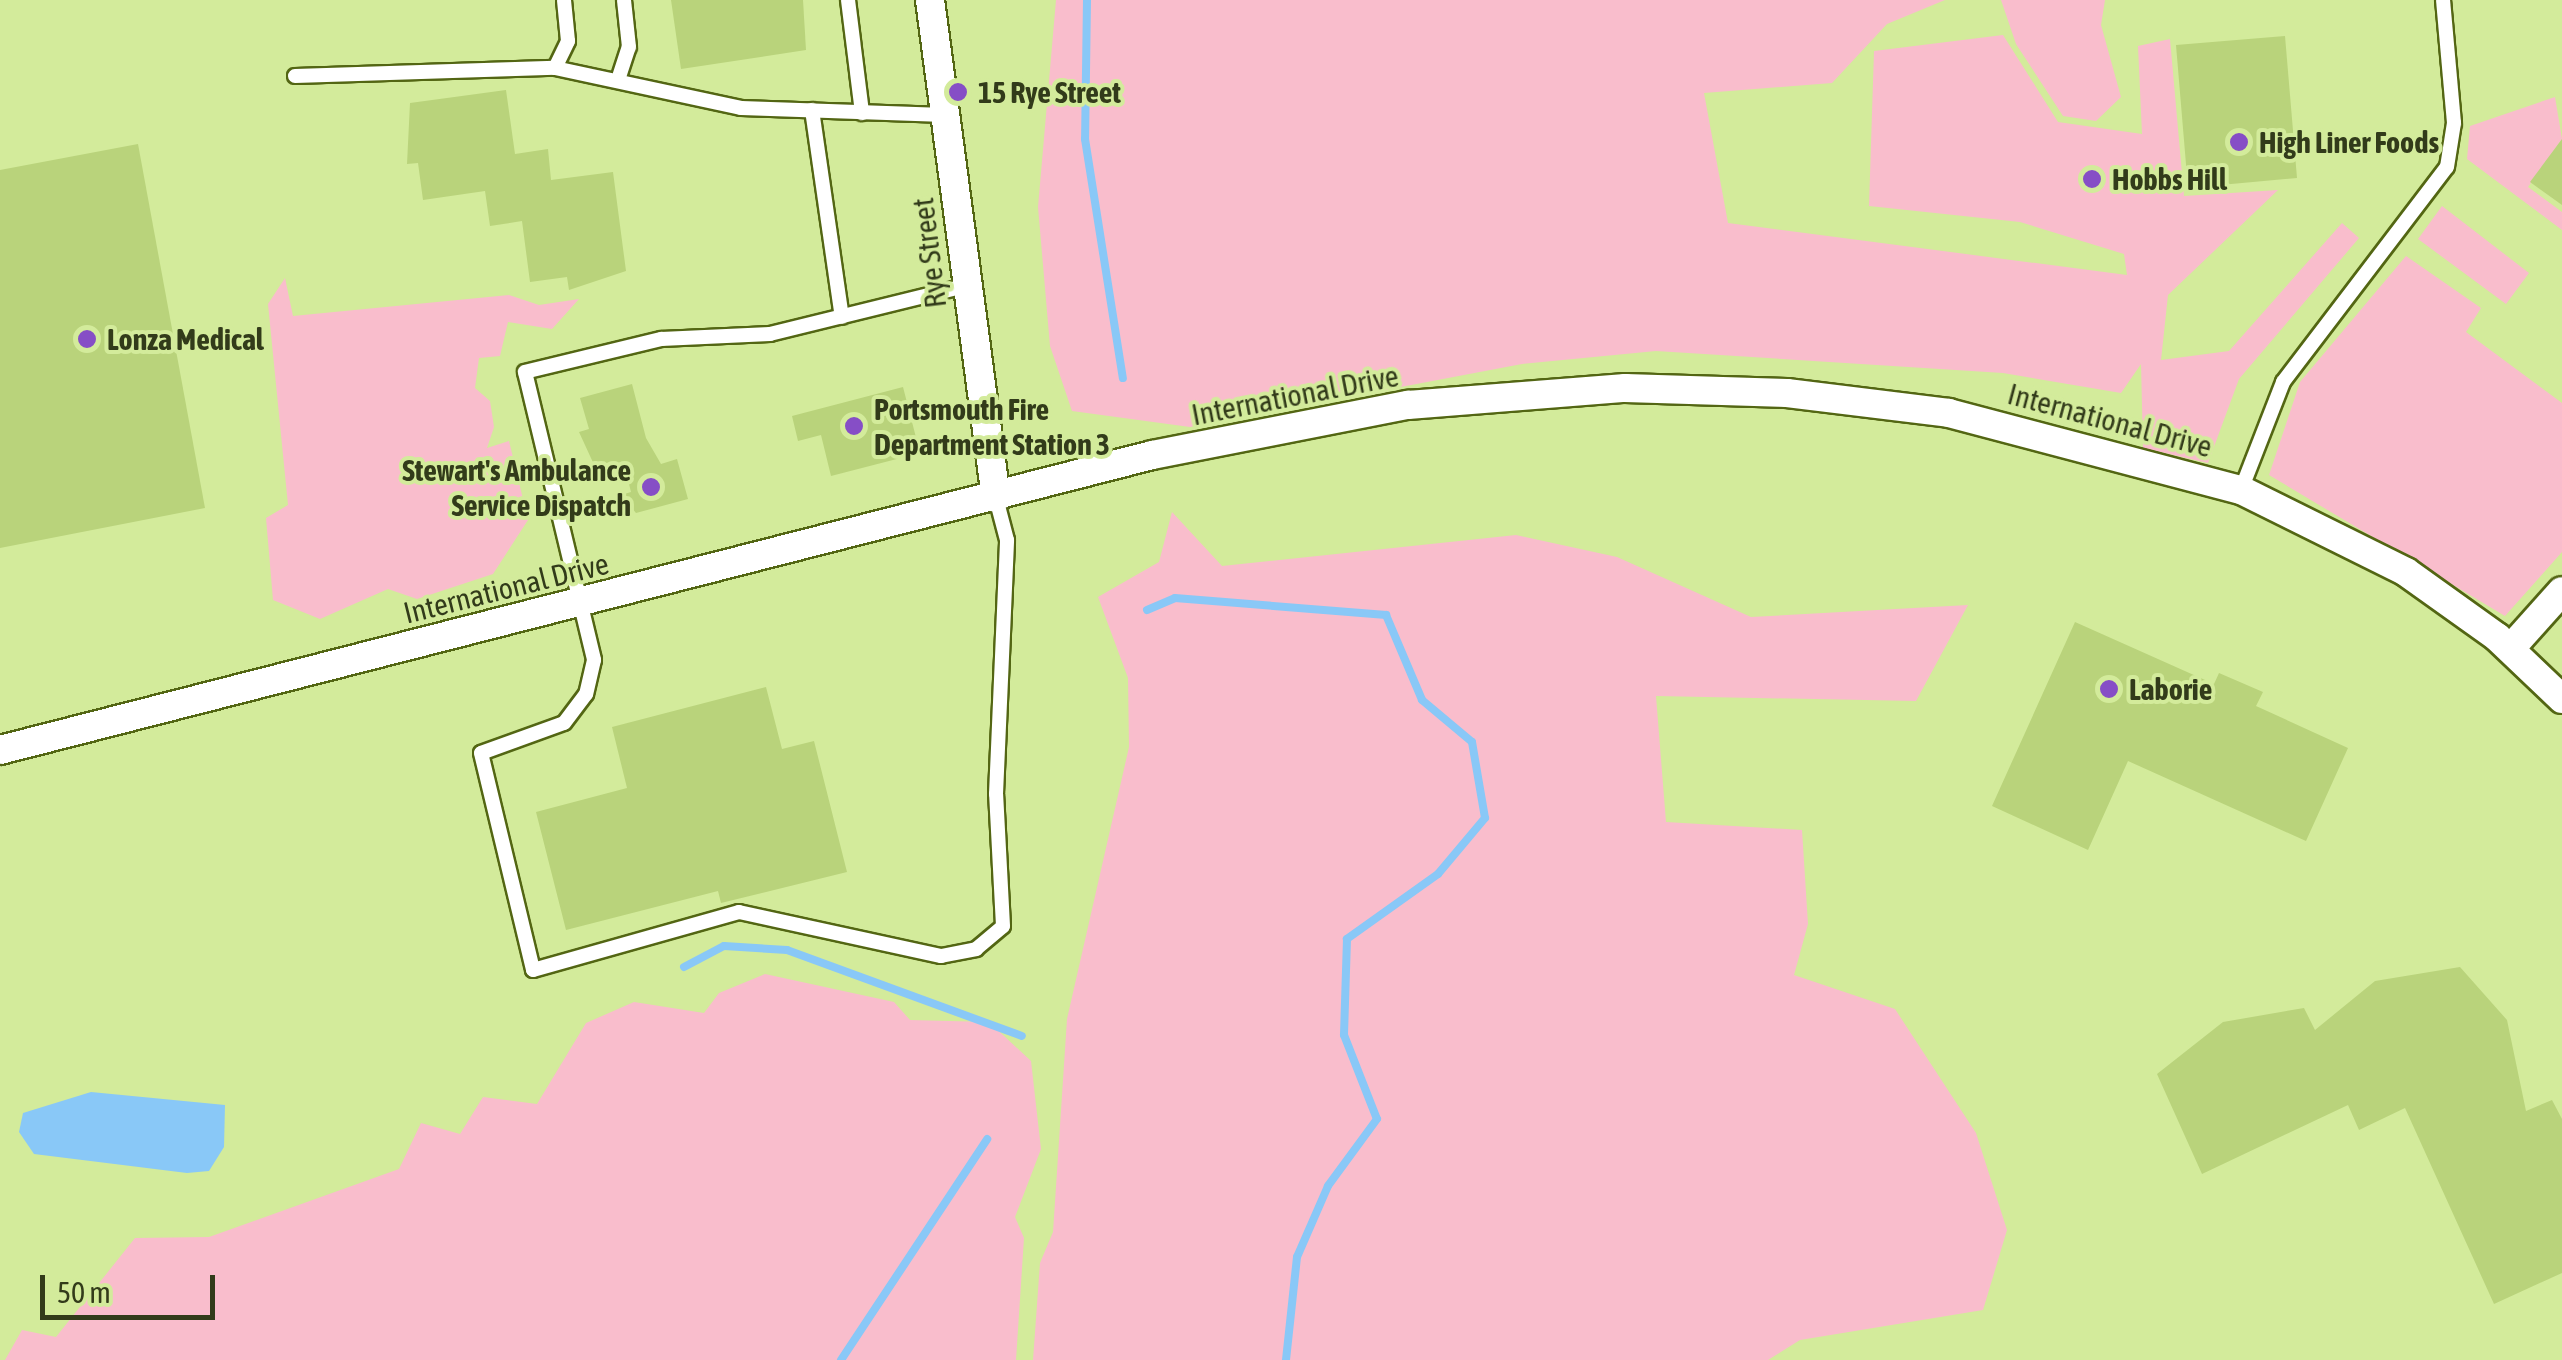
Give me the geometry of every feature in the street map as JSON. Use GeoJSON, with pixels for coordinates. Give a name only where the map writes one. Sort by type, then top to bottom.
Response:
{"type":"FeatureCollection","features":[{"type":"Feature","properties":{"kind":"street","name":"Rye Street"},"geometry":{"type":"LineString","coordinates":[[930,0],[996,498]]}},
{"type":"Feature","properties":{"kind":"street","name":"International Drive"},"geometry":{"type":"LineString","coordinates":[[0,750],[996,498],[1368,412],[1625,388],[1896,404],[2055,435],[2241,490],[2382,558],[2511,648],[2562,699]]}},
{"type":"Feature","properties":{"kind":"street"},"geometry":{"type":"LineString","coordinates":[[2511,648],[2562,591]]}},
{"type":"Feature","properties":{"kind":"lane"},"geometry":{"type":"LineString","coordinates":[[555,68],[568,42],[564,0]]}},
{"type":"Feature","properties":{"kind":"lane"},"geometry":{"type":"LineString","coordinates":[[618,80],[629,47],[624,0]]}},
{"type":"Feature","properties":{"kind":"lane"},"geometry":{"type":"LineString","coordinates":[[848,0],[862,113]]}},
{"type":"Feature","properties":{"kind":"lane"},"geometry":{"type":"LineString","coordinates":[[2241,490],[2283,382],[2447,166],[2454,122],[2443,0]]}},
{"type":"Feature","properties":{"kind":"lane"},"geometry":{"type":"LineString","coordinates":[[296,76],[555,68],[741,108],[945,115]]}},
{"type":"Feature","properties":{"kind":"lane"},"geometry":{"type":"LineString","coordinates":[[812,110],[842,317]]}},
{"type":"Feature","properties":{"kind":"lane"},"geometry":{"type":"LineString","coordinates":[[966,286],[743,337],[661,339],[525,372],[594,660],[577,709],[550,732],[480,753],[533,970],[739,912],[941,956],[976,949],[1003,926],[996,794],[1007,540],[996,498]]}},
{"type":"Feature","properties":{"kind":"shaded area"},"geometry":{"type":"Polygon","coordinates":[[[1056,0],[1945,0],[1887,24],[1832,83],[1704,93],[1728,223],[2127,275],[2124,254],[2020,222],[1869,206],[1874,51],[2003,35],[2058,122],[2142,134],[2138,46],[2170,39],[2184,196],[2278,190],[2168,295],[2161,360],[2229,351],[2342,223],[2359,238],[2239,379],[2208,463],[2143,448],[2141,364],[2121,393],[2003,373],[1656,351],[1522,364],[1190,427],[1072,411],[1050,346],[1038,207],[1056,0]]]}},
{"type":"Feature","properties":{"kind":"shaded area"},"geometry":{"type":"Polygon","coordinates":[[[2001,0],[2105,0],[2101,25],[2121,97],[2096,121],[2063,116],[2016,44],[2001,0]]]}},
{"type":"Feature","properties":{"kind":"shaded area"},"geometry":{"type":"Polygon","coordinates":[[[2555,97],[2562,139],[2528,187],[2562,212],[2562,230],[2467,159],[2470,126],[2555,97]]]}},
{"type":"Feature","properties":{"kind":"shaded area"},"geometry":{"type":"Polygon","coordinates":[[[2442,206],[2529,273],[2506,304],[2418,239],[2442,206]]]}},
{"type":"Feature","properties":{"kind":"shaded area"},"geometry":{"type":"Polygon","coordinates":[[[2406,256],[2481,308],[2466,332],[2562,403],[2562,552],[2505,616],[2269,475],[2300,382],[2406,256]]]}},
{"type":"Feature","properties":{"kind":"shaded area"},"geometry":{"type":"Polygon","coordinates":[[[285,278],[293,316],[509,295],[539,305],[579,299],[552,329],[508,322],[500,356],[479,358],[475,388],[490,401],[494,427],[487,448],[509,441],[528,520],[493,574],[417,599],[388,589],[320,619],[273,600],[266,518],[288,505],[268,304],[285,278]]]}},
{"type":"Feature","properties":{"kind":"shaded area"},"geometry":{"type":"Polygon","coordinates":[[[1172,512],[1222,566],[1516,535],[1617,557],[1751,617],[1968,605],[1916,701],[1656,696],[1666,822],[1802,830],[1808,924],[1794,975],[1895,1009],[1976,1133],[2007,1230],[1983,1310],[1800,1340],[1768,1360],[1033,1360],[1040,1263],[1053,1232],[1067,1019],[1129,747],[1128,678],[1098,597],[1159,562],[1172,512]]]}},
{"type":"Feature","properties":{"kind":"shaded area"},"geometry":{"type":"Polygon","coordinates":[[[765,974],[894,1002],[910,1020],[989,1022],[1031,1061],[1041,1149],[1015,1217],[1024,1238],[1016,1360],[5,1360],[22,1330],[56,1337],[135,1238],[209,1237],[399,1169],[421,1123],[460,1134],[483,1097],[537,1104],[586,1023],[634,1002],[704,1013],[719,993],[765,974]]]}},
{"type":"Feature","properties":{"kind":"water"},"geometry":{"type":"Polygon","coordinates":[[[91,1092],[225,1105],[224,1147],[209,1171],[187,1173],[34,1154],[19,1132],[23,1113],[91,1092]]]}},
{"type":"Feature","properties":{"kind":"building"},"geometry":{"type":"Polygon","coordinates":[[[671,0],[803,0],[806,50],[681,69],[671,0]]]}},
{"type":"Feature","properties":{"kind":"building","name":"High Liner Foods"},"geometry":{"type":"Polygon","coordinates":[[[2285,36],[2297,178],[2188,188],[2176,45],[2285,36]]]}},
{"type":"Feature","properties":{"kind":"building"},"geometry":{"type":"Polygon","coordinates":[[[506,90],[515,154],[548,149],[551,180],[613,172],[626,271],[569,290],[567,277],[530,282],[522,221],[490,226],[485,191],[423,200],[418,163],[407,164],[410,103],[506,90]]]}},
{"type":"Feature","properties":{"kind":"building"},"geometry":{"type":"Polygon","coordinates":[[[2562,139],[2562,205],[2530,182],[2562,139]]]}},
{"type":"Feature","properties":{"kind":"building","name":"Lonza Medical"},"geometry":{"type":"Polygon","coordinates":[[[138,144],[205,508],[0,548],[0,170],[138,144]]]}},
{"type":"Feature","properties":{"kind":"building"},"geometry":{"type":"Polygon","coordinates":[[[632,384],[646,438],[661,464],[677,459],[688,499],[636,513],[621,495],[631,492],[627,476],[602,482],[579,432],[589,429],[580,398],[632,384]]]}},
{"type":"Feature","properties":{"kind":"building","name":"Portsmouth Fire Department Station 3"},"geometry":{"type":"Polygon","coordinates":[[[903,387],[920,453],[831,476],[821,435],[798,441],[792,416],[903,387]]]}},
{"type":"Feature","properties":{"kind":"building"},"geometry":{"type":"Polygon","coordinates":[[[2075,622],[2214,684],[2219,673],[2263,692],[2256,706],[2348,748],[2306,841],[2128,761],[2088,850],[1992,806],[2075,622]]]}},
{"type":"Feature","properties":{"kind":"building"},"geometry":{"type":"Polygon","coordinates":[[[766,687],[782,749],[814,741],[847,872],[721,903],[718,891],[566,930],[536,812],[627,788],[612,727],[766,687]]]}},
{"type":"Feature","properties":{"kind":"building"},"geometry":{"type":"Polygon","coordinates":[[[2460,967],[2507,1020],[2526,1111],[2552,1100],[2562,1119],[2562,1273],[2494,1304],[2405,1108],[2359,1130],[2348,1105],[2202,1174],[2157,1074],[2223,1022],[2304,1008],[2315,1030],[2375,981],[2460,967]]]}},
{"type":"Feature","properties":{"kind":"waterway"},"geometry":{"type":"LineString","coordinates":[[1087,0],[1085,139],[1123,378]]}},
{"type":"Feature","properties":{"kind":"waterway"},"geometry":{"type":"LineString","coordinates":[[1147,610],[1175,598],[1386,615],[1422,700],[1472,742],[1485,818],[1438,874],[1347,939],[1344,1035],[1377,1119],[1328,1186],[1297,1257],[1286,1360]]}},
{"type":"Feature","properties":{"kind":"waterway"},"geometry":{"type":"LineString","coordinates":[[684,967],[724,946],[787,950],[1022,1036]]}},
{"type":"Feature","properties":{"kind":"waterway"},"geometry":{"type":"LineString","coordinates":[[841,1360],[987,1139]]}},
{"type":"Feature","properties":{"kind":"place","name":"15 Rye Street"},"geometry":{"type":"Point","coordinates":[958,92]}},
{"type":"Feature","properties":{"kind":"place","name":"High Liner Foods"},"geometry":{"type":"Point","coordinates":[2239,142]}},
{"type":"Feature","properties":{"kind":"place","name":"Hobbs Hill"},"geometry":{"type":"Point","coordinates":[2092,179]}},
{"type":"Feature","properties":{"kind":"place","name":"Lonza Medical"},"geometry":{"type":"Point","coordinates":[87,339]}},
{"type":"Feature","properties":{"kind":"place","name":"Portsmouth Fire Department Station 3"},"geometry":{"type":"Point","coordinates":[854,426]}},
{"type":"Feature","properties":{"kind":"place","name":"Stewart's Ambulance Service Dispatch"},"geometry":{"type":"Point","coordinates":[651,487]}},
{"type":"Feature","properties":{"kind":"place","name":"Laborie"},"geometry":{"type":"Point","coordinates":[2109,689]}}]}
